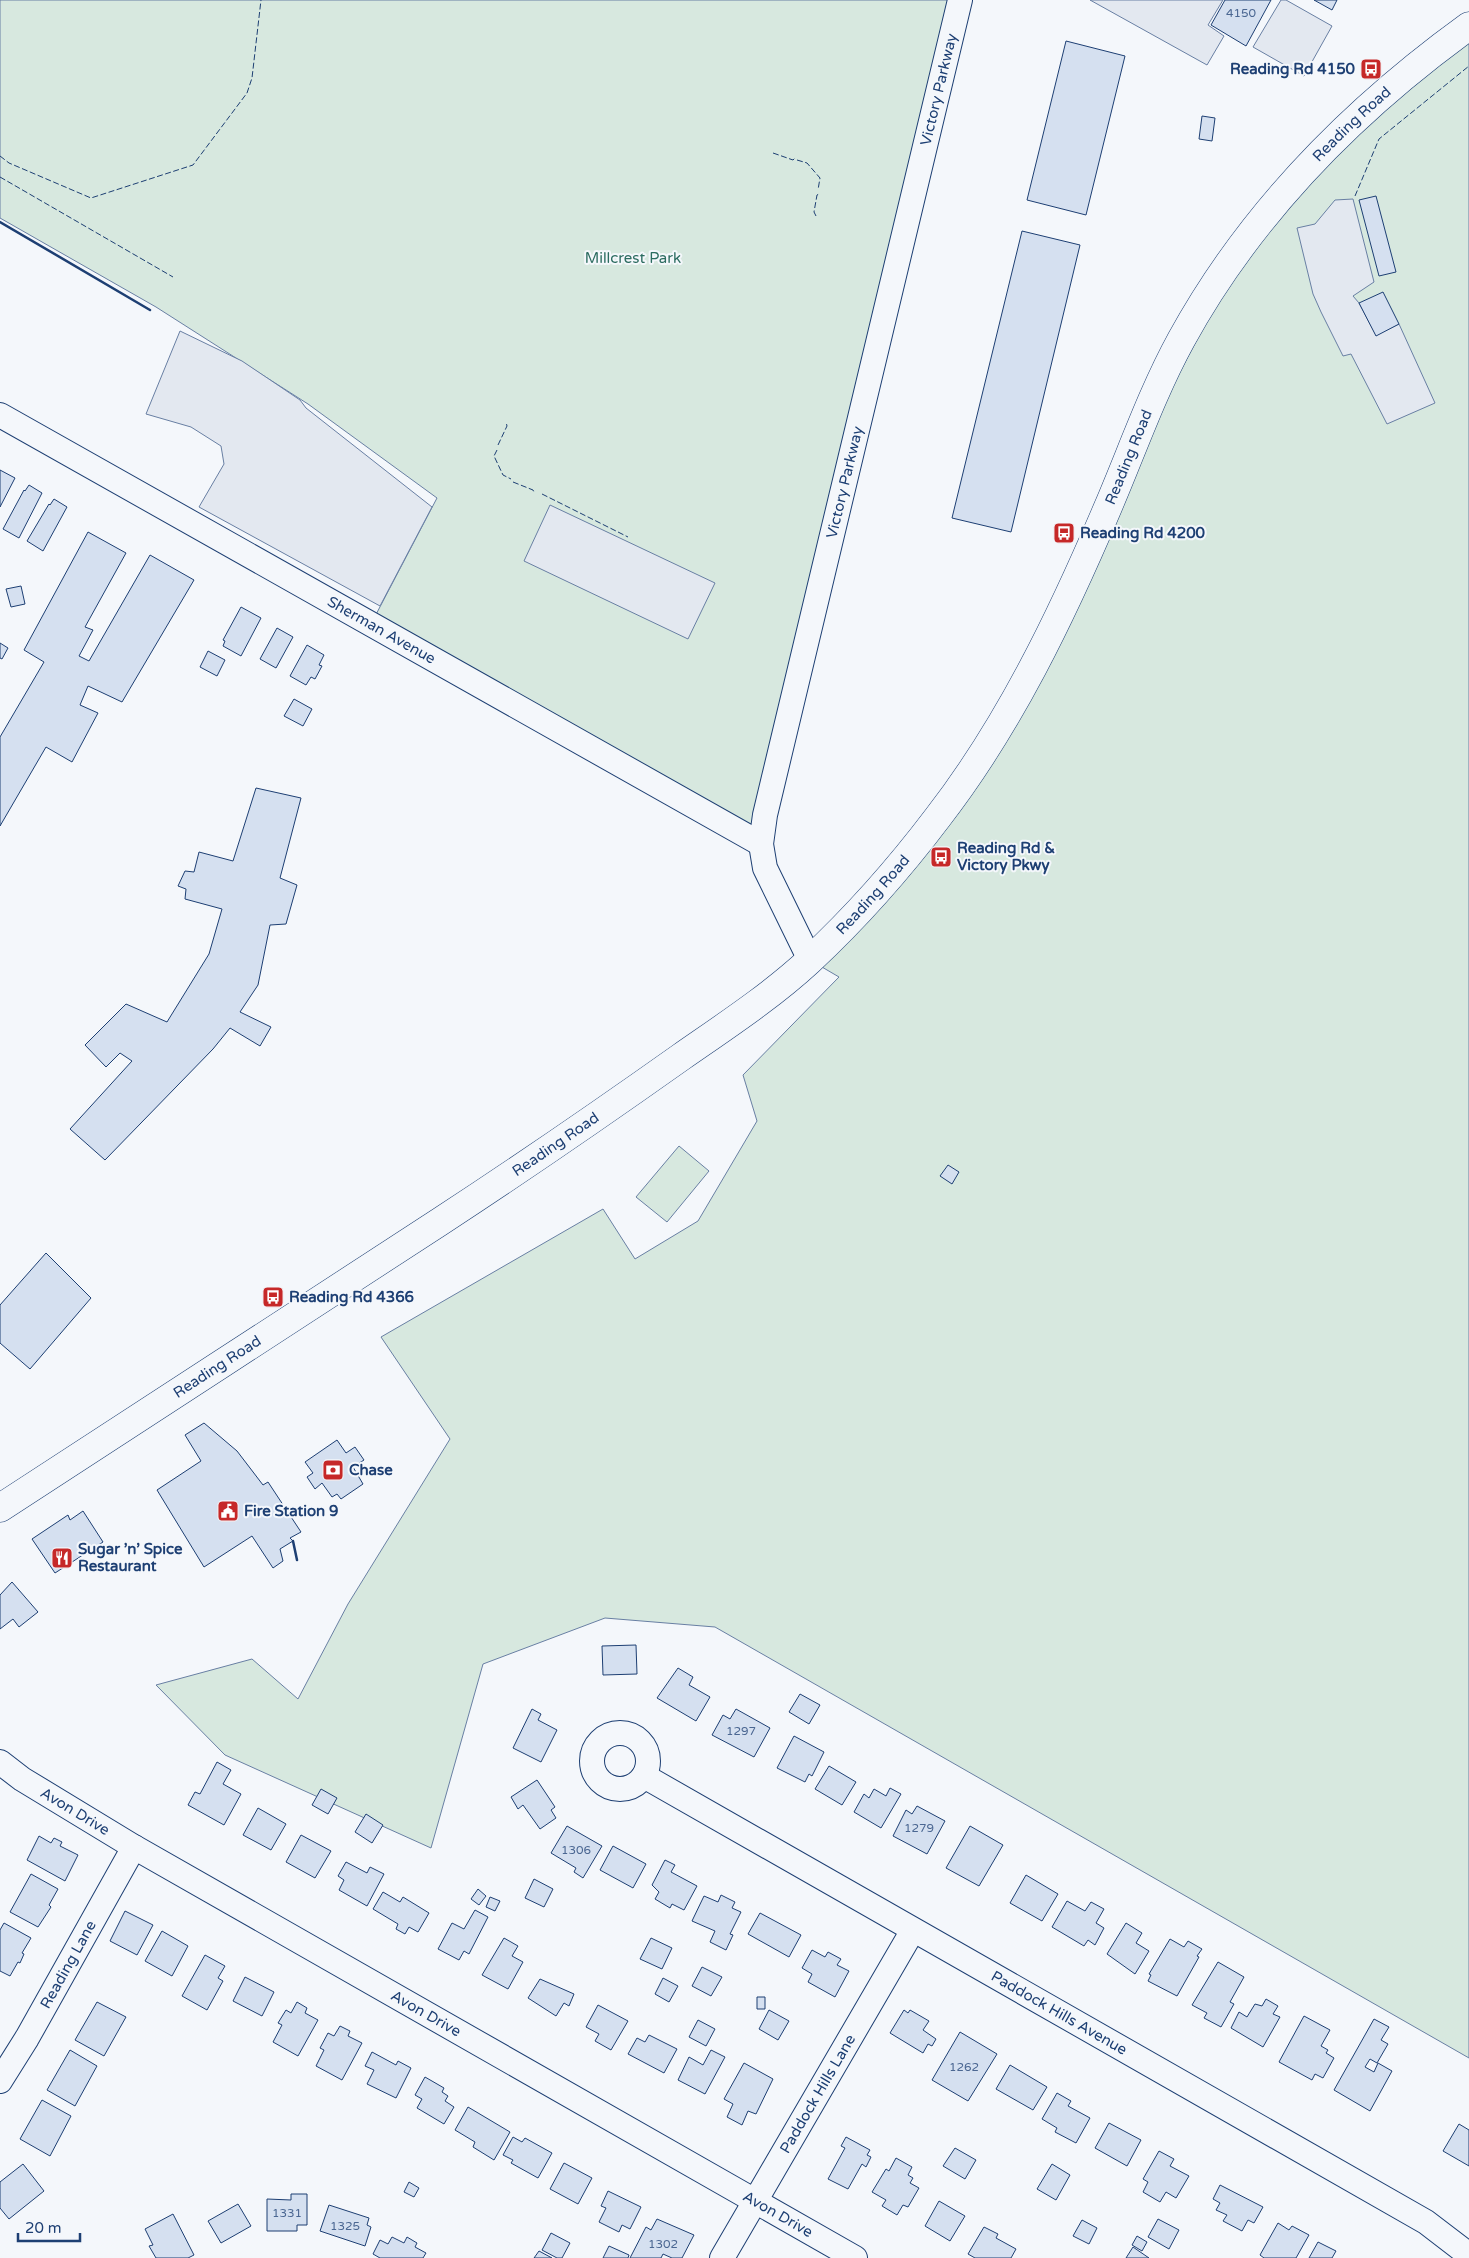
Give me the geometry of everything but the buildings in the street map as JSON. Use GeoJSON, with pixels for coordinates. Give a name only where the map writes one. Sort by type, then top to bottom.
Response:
{"type":"FeatureCollection","features":[{"type":"Feature","properties":{"kind":"main road","name":"Reading Road"},"geometry":{"type":"LineString","coordinates":[[0,1508],[527,1165],[766,997],[810,960],[876,890],[939,816],[999,728],[1034,664],[1070,591],[1108,506],[1146,413],[1179,344],[1215,282],[1256,226],[1310,163],[1402,76],[1469,26]]}},
{"type":"Feature","properties":{"kind":"street","name":"Victory Parkway"},"geometry":{"type":"LineString","coordinates":[[810,960],[766,868],[761,844],[772,780],[960,0]]}},
{"type":"Feature","properties":{"kind":"street","name":"Sherman Avenue"},"geometry":{"type":"LineString","coordinates":[[0,414],[761,844]]}},
{"type":"Feature","properties":{"kind":"street","name":"Avon Drive"},"geometry":{"type":"LineString","coordinates":[[0,1762],[22,1779],[134,1846],[855,2258]]}},
{"type":"Feature","properties":{"kind":"street","name":"Paddock Hills Avenue"},"geometry":{"type":"LineString","coordinates":[[644,1776],[1426,2222],[1469,2255]]}},
{"type":"Feature","properties":{"kind":"street","name":"Reading Lane"},"geometry":{"type":"LineString","coordinates":[[0,2081],[27,2038],[134,1846]]}},
{"type":"Feature","properties":{"kind":"street","name":"Paddock Hills Lane"},"geometry":{"type":"LineString","coordinates":[[722,2258],[913,1930]]}},
{"type":"Feature","properties":{"kind":"green space","name":"Millcrest Park"},"geometry":{"type":"Polygon","coordinates":[[[0,0],[960,0],[761,844],[371,624],[437,498],[308,404],[156,307],[0,218],[0,0]]]}},
{"type":"Feature","properties":{"kind":"green space"},"geometry":{"type":"Polygon","coordinates":[[[1469,26],[1469,2058],[715,1627],[605,1618],[483,1664],[431,1848],[225,1755],[156,1685],[252,1659],[298,1699],[348,1604],[450,1439],[381,1337],[603,1209],[635,1259],[698,1221],[757,1121],[743,1075],[839,977],[810,960],[939,816],[1109,507],[1256,227],[1469,26]]]}},
{"type":"Feature","properties":{"kind":"green space"},"geometry":{"type":"Polygon","coordinates":[[[679,1146],[709,1171],[667,1222],[636,1197],[679,1146]]]}},
{"type":"Feature","properties":{"kind":"shaded area"},"geometry":{"type":"Polygon","coordinates":[[[1090,0],[1223,0],[1208,25],[1224,36],[1207,65],[1090,0]]]}},
{"type":"Feature","properties":{"kind":"shaded area"},"geometry":{"type":"Polygon","coordinates":[[[1281,0],[1286,0],[1332,26],[1304,76],[1253,47],[1281,0]]]}},
{"type":"Feature","properties":{"kind":"shaded area"},"geometry":{"type":"Polygon","coordinates":[[[1353,199],[1374,282],[1353,296],[1359,303],[1376,335],[1399,324],[1435,403],[1387,424],[1351,354],[1343,356],[1321,312],[1313,294],[1297,228],[1315,224],[1335,200],[1353,199]]]}},
{"type":"Feature","properties":{"kind":"shaded area"},"geometry":{"type":"Polygon","coordinates":[[[180,331],[242,361],[300,400],[306,408],[432,507],[380,606],[199,507],[224,464],[221,446],[191,427],[146,414],[180,331]]]}},
{"type":"Feature","properties":{"kind":"shaded area"},"geometry":{"type":"Polygon","coordinates":[[[550,505],[715,583],[688,639],[524,561],[550,505]]]}},
{"type":"Feature","properties":{"kind":"fence"},"geometry":{"type":"LineString","coordinates":[[0,156],[9,163],[91,198],[193,165],[247,93],[252,78],[261,0]]}},
{"type":"Feature","properties":{"kind":"fence"},"geometry":{"type":"LineString","coordinates":[[1355,196],[1379,139],[1469,66]]}},
{"type":"Feature","properties":{"kind":"fence"},"geometry":{"type":"LineString","coordinates":[[773,153],[793,160],[795,158]]}},
{"type":"Feature","properties":{"kind":"fence"},"geometry":{"type":"LineString","coordinates":[[797,160],[807,163],[820,178],[818,190]]}},
{"type":"Feature","properties":{"kind":"fence"},"geometry":{"type":"LineString","coordinates":[[0,177],[173,277]]}},
{"type":"Feature","properties":{"kind":"fence"},"geometry":{"type":"LineString","coordinates":[[816,216],[814,212],[817,195],[819,194]]}},
{"type":"Feature","properties":{"kind":"fence"},"geometry":{"type":"LineString","coordinates":[[498,445],[507,426],[506,422]]}},
{"type":"Feature","properties":{"kind":"fence"},"geometry":{"type":"LineString","coordinates":[[497,450],[494,456],[503,475],[511,479]]}},
{"type":"Feature","properties":{"kind":"fence"},"geometry":{"type":"LineString","coordinates":[[513,482],[534,492]]}},
{"type":"Feature","properties":{"kind":"fence"},"geometry":{"type":"LineString","coordinates":[[542,494],[628,537]]}},
{"type":"Feature","properties":{"kind":"wall"},"geometry":{"type":"LineString","coordinates":[[0,222],[150,310]]}},
{"type":"Feature","properties":{"kind":"wall"},"geometry":{"type":"LineString","coordinates":[[293,1541],[297,1560]]}},
{"type":"Feature","properties":{"kind":"place","name":"Reading Rd 4150"},"geometry":{"type":"Point","coordinates":[1371,69]}},
{"type":"Feature","properties":{"kind":"place","name":"Reading Rd 4200"},"geometry":{"type":"Point","coordinates":[1064,533]}},
{"type":"Feature","properties":{"kind":"place","name":"Reading Rd & Victory Pkwy"},"geometry":{"type":"Point","coordinates":[941,857]}},
{"type":"Feature","properties":{"kind":"place","name":"Reading Rd 4366"},"geometry":{"type":"Point","coordinates":[273,1297]}},
{"type":"Feature","properties":{"kind":"place","name":"Chase"},"geometry":{"type":"Point","coordinates":[333,1470]}},
{"type":"Feature","properties":{"kind":"place","name":"Fire Station 9"},"geometry":{"type":"Point","coordinates":[228,1511]}},
{"type":"Feature","properties":{"kind":"place","name":"Sugar ’n’ Spice Restaurant"},"geometry":{"type":"Point","coordinates":[62,1558]}}]}
